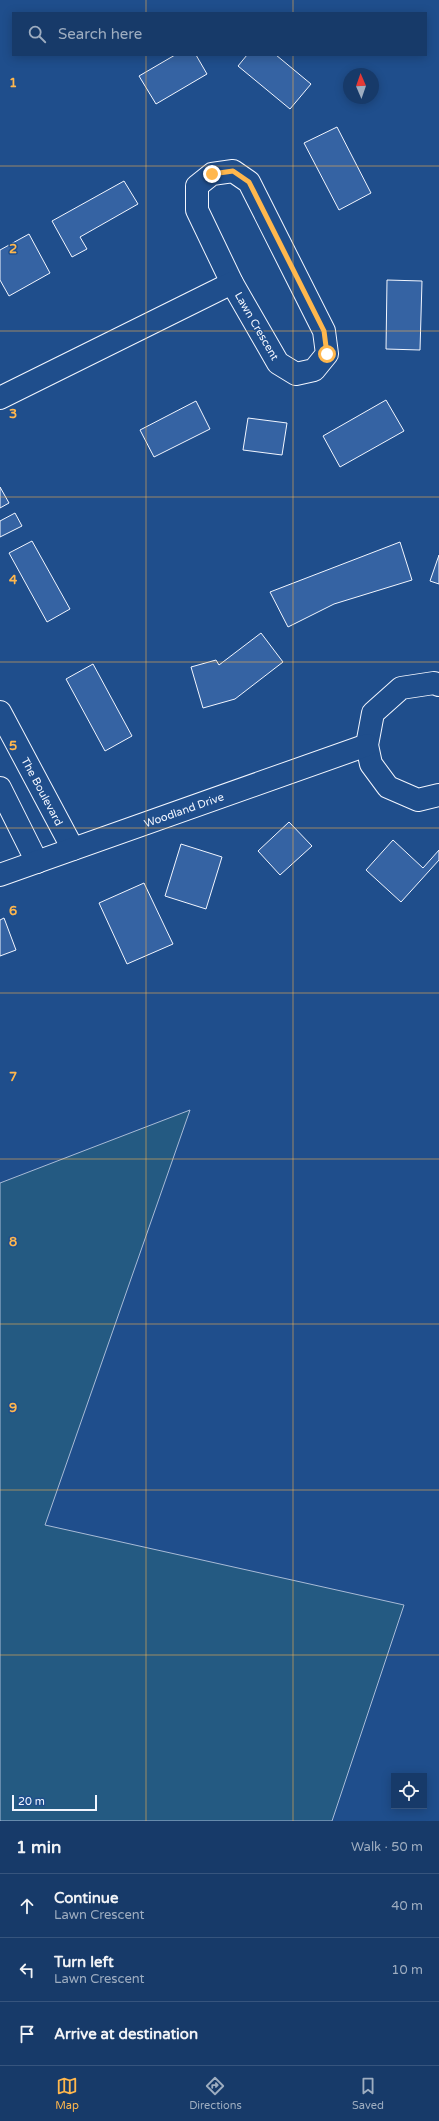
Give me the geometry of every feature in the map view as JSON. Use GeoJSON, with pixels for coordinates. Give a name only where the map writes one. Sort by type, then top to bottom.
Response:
{"type":"FeatureCollection","features":[{"type":"Feature","properties":{"kind":"street","name":"Lawn Crescent"},"geometry":{"type":"LineString","coordinates":[[233,171],[249,182],[324,331],[327,354],[314,370],[296,374],[278,363],[232,284],[197,210],[197,186],[212,174],[233,171]]}},
{"type":"Feature","properties":{"kind":"street","name":"Lawn Crescent"},"geometry":{"type":"LineString","coordinates":[[0,398],[232,284]]}},
{"type":"Feature","properties":{"kind":"street"},"geometry":{"type":"LineString","coordinates":[[439,685],[434,683],[401,688],[373,713],[367,745],[371,764],[388,787],[418,800],[439,796]]}},
{"type":"Feature","properties":{"kind":"street","name":"The Boulevard"},"geometry":{"type":"LineString","coordinates":[[0,712],[72,849]]}},
{"type":"Feature","properties":{"kind":"street","name":"Woodland Drive"},"geometry":{"type":"LineString","coordinates":[[0,875],[367,745]]}},
{"type":"Feature","properties":{"kind":"street"},"geometry":{"type":"LineString","coordinates":[[0,788],[37,862]]}},
{"type":"Feature","properties":{"kind":"shaded area"},"geometry":{"type":"Polygon","coordinates":[[[190,1110],[45,1525],[404,1605],[332,1821],[0,1821],[0,1183],[190,1110]]]}},
{"type":"Feature","properties":{"kind":"building"},"geometry":{"type":"Polygon","coordinates":[[[173,56],[197,56],[207,74],[156,104],[139,76],[173,56]]]}},
{"type":"Feature","properties":{"kind":"building"},"geometry":{"type":"Polygon","coordinates":[[[246,56],[277,56],[311,84],[290,109],[238,66],[246,56]]]}},
{"type":"Feature","properties":{"kind":"building"},"geometry":{"type":"Polygon","coordinates":[[[337,127],[371,193],[339,210],[304,143],[337,127]]]}},
{"type":"Feature","properties":{"kind":"building"},"geometry":{"type":"Polygon","coordinates":[[[124,181],[138,204],[80,237],[87,249],[72,257],[52,221],[124,181]]]}},
{"type":"Feature","properties":{"kind":"building"},"geometry":{"type":"Polygon","coordinates":[[[29,234],[50,273],[9,296],[0,280],[0,250],[29,234]]]}},
{"type":"Feature","properties":{"kind":"building"},"geometry":{"type":"Polygon","coordinates":[[[387,280],[422,281],[420,350],[386,349],[387,280]]]}},
{"type":"Feature","properties":{"kind":"building"},"geometry":{"type":"Polygon","coordinates":[[[386,400],[404,431],[340,467],[323,436],[386,400]]]}},
{"type":"Feature","properties":{"kind":"building"},"geometry":{"type":"Polygon","coordinates":[[[196,401],[210,429],[154,457],[140,430],[196,401]]]}},
{"type":"Feature","properties":{"kind":"building"},"geometry":{"type":"Polygon","coordinates":[[[248,418],[287,423],[282,455],[243,450],[248,418]]]}},
{"type":"Feature","properties":{"kind":"building"},"geometry":{"type":"Polygon","coordinates":[[[0,487],[9,503],[0,508],[0,487]]]}},
{"type":"Feature","properties":{"kind":"building"},"geometry":{"type":"Polygon","coordinates":[[[15,513],[22,526],[0,537],[0,521],[15,513]]]}},
{"type":"Feature","properties":{"kind":"building"},"geometry":{"type":"Polygon","coordinates":[[[32,541],[70,609],[47,622],[9,553],[32,541]]]}},
{"type":"Feature","properties":{"kind":"building"},"geometry":{"type":"Polygon","coordinates":[[[400,542],[412,580],[334,604],[288,627],[270,592],[400,542]]]}},
{"type":"Feature","properties":{"kind":"building"},"geometry":{"type":"Polygon","coordinates":[[[439,555],[439,584],[430,581],[439,555]]]}},
{"type":"Feature","properties":{"kind":"building"},"geometry":{"type":"Polygon","coordinates":[[[261,633],[283,662],[235,699],[203,708],[191,667],[216,660],[219,665],[261,633]]]}},
{"type":"Feature","properties":{"kind":"building"},"geometry":{"type":"Polygon","coordinates":[[[93,664],[132,736],[105,751],[66,679],[93,664]]]}},
{"type":"Feature","properties":{"kind":"building"},"geometry":{"type":"Polygon","coordinates":[[[289,822],[312,846],[280,875],[258,851],[289,822]]]}},
{"type":"Feature","properties":{"kind":"building"},"geometry":{"type":"Polygon","coordinates":[[[393,840],[423,868],[439,850],[439,860],[401,902],[366,870],[393,840]]]}},
{"type":"Feature","properties":{"kind":"building"},"geometry":{"type":"Polygon","coordinates":[[[181,844],[222,857],[206,909],[165,896],[181,844]]]}},
{"type":"Feature","properties":{"kind":"building"},"geometry":{"type":"Polygon","coordinates":[[[144,883],[173,944],[127,964],[99,903],[144,883]]]}},
{"type":"Feature","properties":{"kind":"building"},"geometry":{"type":"Polygon","coordinates":[[[4,918],[16,950],[0,956],[0,920],[4,918]]]}},
{"type":"Feature","properties":{"kind":"route"},"geometry":{"type":"LineString","coordinates":[[212,174],[233,171],[249,182],[324,331],[327,354]]}}]}
